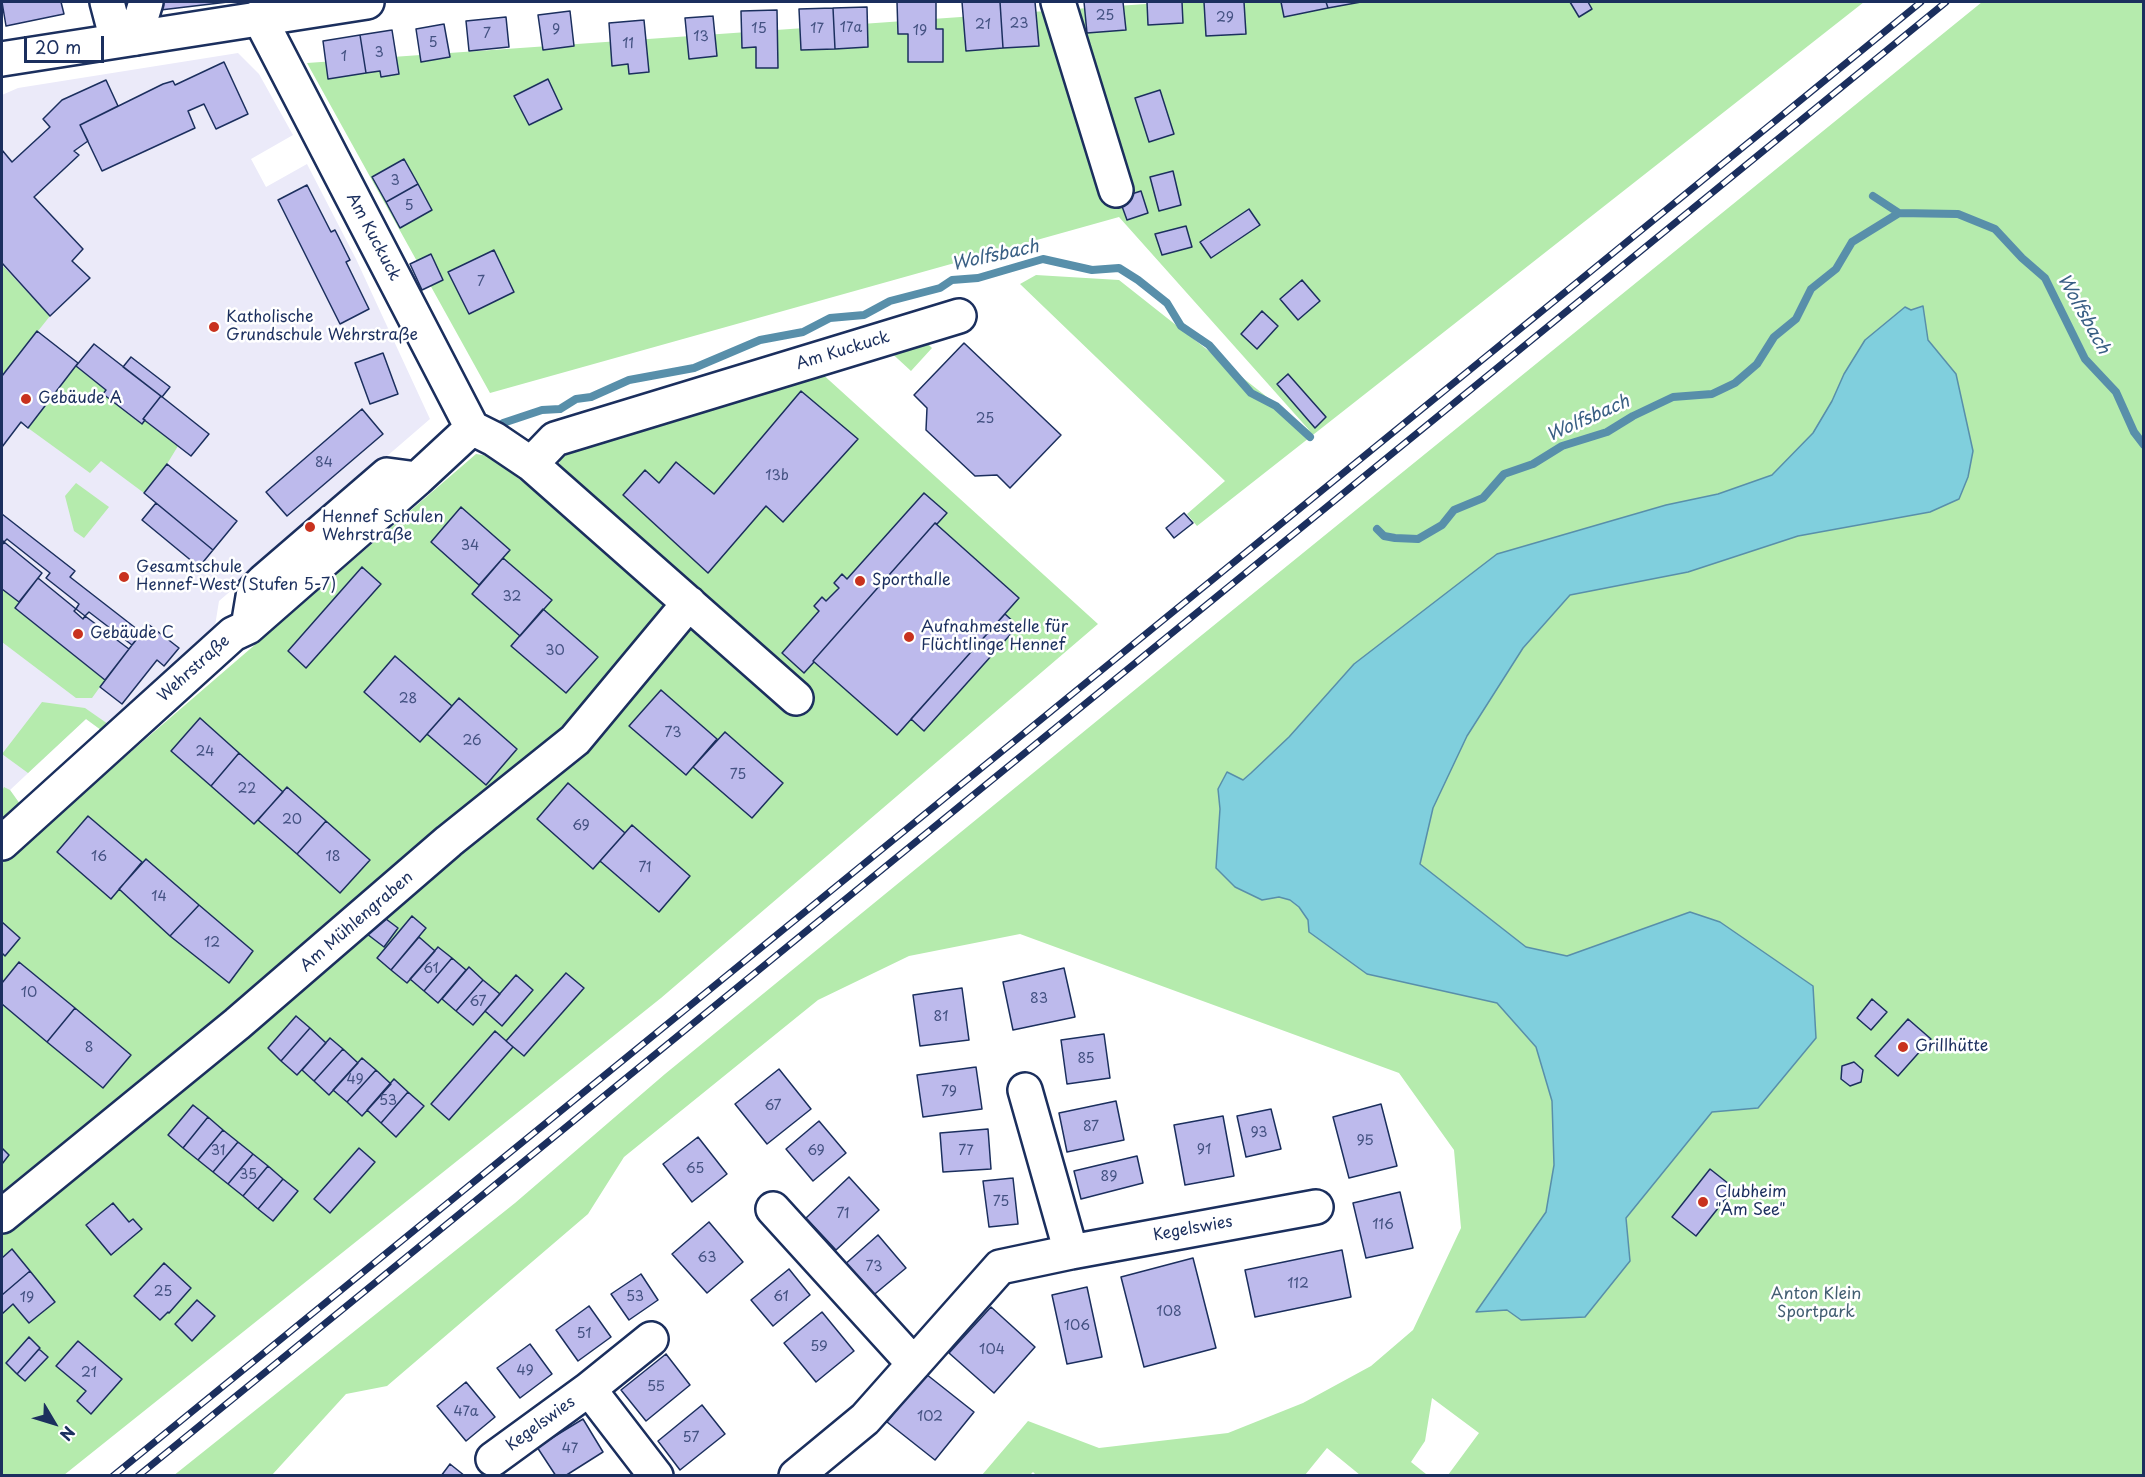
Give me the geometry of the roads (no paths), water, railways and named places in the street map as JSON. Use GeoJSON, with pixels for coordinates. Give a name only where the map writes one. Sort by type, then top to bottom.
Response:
{"type":"FeatureCollection","features":[{"type":"Feature","properties":{"kind":"street"},"geometry":{"type":"LineString","coordinates":[[107,2],[126,39]]}},
{"type":"Feature","properties":{"kind":"street"},"geometry":{"type":"LineString","coordinates":[[126,39],[146,2]]}},
{"type":"Feature","properties":{"kind":"street"},"geometry":{"type":"LineString","coordinates":[[2,58],[126,39],[270,11],[366,2]]}},
{"type":"Feature","properties":{"kind":"street"},"geometry":{"type":"LineString","coordinates":[[1058,2],[1116,190]]}},
{"type":"Feature","properties":{"kind":"street","name":"Am Kuckuck"},"geometry":{"type":"LineString","coordinates":[[270,11],[472,428]]}},
{"type":"Feature","properties":{"kind":"street","name":"Am Kuckuck"},"geometry":{"type":"LineString","coordinates":[[531,464],[555,439],[959,316]]}},
{"type":"Feature","properties":{"kind":"street"},"geometry":{"type":"LineString","coordinates":[[472,428],[494,439],[531,464],[796,698]]}},
{"type":"Feature","properties":{"kind":"street","name":"Wehrstraße"},"geometry":{"type":"LineString","coordinates":[[2,843],[232,634],[248,627],[472,428]]}},
{"type":"Feature","properties":{"kind":"street","name":"Am Mühlengraben"},"geometry":{"type":"LineString","coordinates":[[2,1216],[237,1024],[449,841],[575,740],[689,603]]}},
{"type":"Feature","properties":{"kind":"street"},"geometry":{"type":"LineString","coordinates":[[1025,1090],[1071,1252]]}},
{"type":"Feature","properties":{"kind":"street","name":"Kegelswies"},"geometry":{"type":"LineString","coordinates":[[796,1476],[866,1419],[1000,1268],[1071,1252],[1316,1207]]}},
{"type":"Feature","properties":{"kind":"street"},"geometry":{"type":"LineString","coordinates":[[772,1209],[914,1364]]}},
{"type":"Feature","properties":{"kind":"street","name":"Kegelswies"},"geometry":{"type":"LineString","coordinates":[[493,1459],[651,1339]]}},
{"type":"Feature","properties":{"kind":"street","name":"Kegelswies"},"geometry":{"type":"LineString","coordinates":[[588,1389],[656,1476]]}},
{"type":"Feature","properties":{"kind":"water"},"geometry":{"type":"Polygon","coordinates":[[[1923,306],[1928,340],[1956,374],[1973,451],[1968,477],[1959,499],[1930,512],[1798,536],[1688,572],[1570,595],[1523,648],[1467,736],[1433,808],[1420,864],[1526,947],[1567,956],[1690,912],[1720,922],[1813,986],[1816,1038],[1758,1108],[1712,1112],[1626,1218],[1630,1261],[1585,1317],[1521,1320],[1507,1310],[1476,1312],[1546,1212],[1554,1165],[1552,1101],[1536,1047],[1497,1003],[1367,974],[1309,932],[1308,920],[1299,907],[1290,900],[1279,897],[1262,900],[1235,887],[1216,868],[1220,809],[1218,789],[1227,772],[1243,780],[1289,737],[1354,664],[1497,554],[1666,505],[1718,494],[1772,475],[1813,433],[1865,340],[1905,307],[1911,310],[1923,306]]]}},
{"type":"Feature","properties":{"kind":"waterway"},"geometry":{"type":"LineString","coordinates":[[1873,196],[1899,213]]}},
{"type":"Feature","properties":{"kind":"waterway","name":"Wolfsbach"},"geometry":{"type":"LineString","coordinates":[[1377,529],[1384,536],[1418,539],[1442,525],[1454,510],[1483,498],[1504,474],[1533,464],[1562,446],[1607,432],[1633,416],[1673,397],[1712,394],[1735,383],[1757,364],[1774,337],[1796,319],[1811,289],[1836,269],[1852,242],[1899,213],[1958,214],[1995,229],[2022,258],[2045,278],[2085,359],[2116,392],[2134,432],[2144,445]]}},
{"type":"Feature","properties":{"kind":"waterway","name":"Wolfsbach"},"geometry":{"type":"LineString","coordinates":[[503,423],[542,410],[560,409],[576,399],[591,397],[629,380],[694,368],[760,340],[803,332],[830,318],[864,315],[890,301],[940,288],[952,280],[978,278],[1043,259],[1092,270],[1119,268],[1138,280],[1167,303],[1181,326],[1209,345],[1251,393],[1276,406],[1310,437]]}},
{"type":"Feature","properties":{"kind":"railway"},"geometry":{"type":"LineString","coordinates":[[113,1476],[1921,2]]}},
{"type":"Feature","properties":{"kind":"railway"},"geometry":{"type":"LineString","coordinates":[[138,1476],[1946,2]]}},
{"type":"Feature","properties":{"kind":"place","name":"Katholische Grundschule Wehrstraße"},"geometry":{"type":"Point","coordinates":[214,327]}},
{"type":"Feature","properties":{"kind":"place","name":"Gebäude A"},"geometry":{"type":"Point","coordinates":[26,399]}},
{"type":"Feature","properties":{"kind":"place","name":"Hennef Schulen Wehrstraße"},"geometry":{"type":"Point","coordinates":[310,527]}},
{"type":"Feature","properties":{"kind":"place","name":"Gesamtschule Hennef-West (Stufen 5-7)"},"geometry":{"type":"Point","coordinates":[124,577]}},
{"type":"Feature","properties":{"kind":"place","name":"Sporthalle"},"geometry":{"type":"Point","coordinates":[860,581]}},
{"type":"Feature","properties":{"kind":"place","name":"Gebäude C"},"geometry":{"type":"Point","coordinates":[78,634]}},
{"type":"Feature","properties":{"kind":"place","name":"Aufnahmestelle für Flüchtlinge Hennef"},"geometry":{"type":"Point","coordinates":[909,637]}},
{"type":"Feature","properties":{"kind":"place","name":"Grillhütte"},"geometry":{"type":"Point","coordinates":[1903,1047]}},
{"type":"Feature","properties":{"kind":"place","name":"Clubheim \"Am See\""},"geometry":{"type":"Point","coordinates":[1703,1202]}},
{"type":"Feature","properties":{"kind":"park label","name":"Anton Klein Sportpark"},"geometry":{"type":"Point","coordinates":[1816,1304]}}]}
